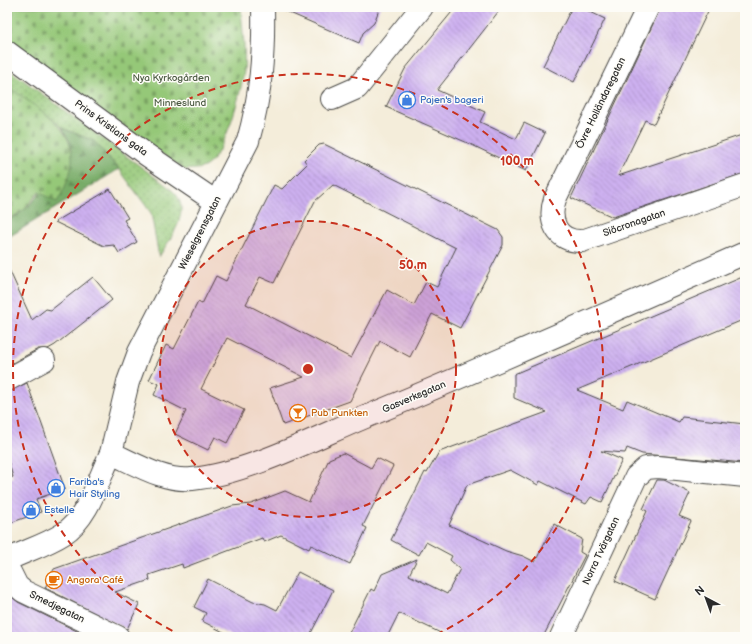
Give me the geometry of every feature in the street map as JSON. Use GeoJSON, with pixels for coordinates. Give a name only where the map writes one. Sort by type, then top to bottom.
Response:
{"type":"FeatureCollection","features":[{"type":"Feature","properties":{"kind":"street","name":"Wieselgrensgatan"},"geometry":{"type":"LineString","coordinates":[[111,454],[128,382],[139,352],[248,141],[256,111],[263,62],[262,7]]}},
{"type":"Feature","properties":{"kind":"street"},"geometry":{"type":"LineString","coordinates":[[332,99],[357,88],[422,7]]}},
{"type":"Feature","properties":{"kind":"street","name":"Övre Holländaregatan"},"geometry":{"type":"LineString","coordinates":[[555,199],[648,7]]}},
{"type":"Feature","properties":{"kind":"street","name":"Prins Kristians gata"},"geometry":{"type":"LineString","coordinates":[[7,52],[147,154],[216,202]]}},
{"type":"Feature","properties":{"kind":"street","name":"Siöcronagatan"},"geometry":{"type":"LineString","coordinates":[[555,199],[551,210],[554,225],[569,239],[574,241],[582,241],[745,185]]}},
{"type":"Feature","properties":{"kind":"street","name":"Gasverksgatan"},"geometry":{"type":"LineString","coordinates":[[111,454],[164,476],[176,479],[197,478],[227,472],[270,457],[432,390],[745,253]]}},
{"type":"Feature","properties":{"kind":"street"},"geometry":{"type":"LineString","coordinates":[[7,380],[44,360]]}},
{"type":"Feature","properties":{"kind":"street"},"geometry":{"type":"LineString","coordinates":[[7,560],[62,534],[74,525],[90,498],[111,454]]}},
{"type":"Feature","properties":{"kind":"street","name":"Norra Tvärgatan"},"geometry":{"type":"LineString","coordinates":[[560,637],[624,500],[636,477],[646,468],[658,467],[745,476]]}},
{"type":"Feature","properties":{"kind":"street","name":"Smedjegatan"},"geometry":{"type":"LineString","coordinates":[[7,566],[17,586],[23,591],[118,637]]}},
{"type":"Feature","properties":{"kind":"green space","name":"Nya Kyrkogården"},"geometry":{"type":"Polygon","coordinates":[[[7,7],[241,7],[245,56],[244,71],[236,108],[226,136],[213,159],[204,167],[185,170],[7,45],[7,7]]]}},
{"type":"Feature","properties":{"kind":"green space"},"geometry":{"type":"Polygon","coordinates":[[[7,68],[167,186],[178,197],[181,205],[179,221],[159,257],[151,213],[119,169],[94,141],[62,128],[50,117],[7,86],[7,68]]]}},
{"type":"Feature","properties":{"kind":"green space"},"geometry":{"type":"Polygon","coordinates":[[[7,86],[40,109],[64,133],[70,146],[72,162],[68,180],[57,202],[39,192],[23,211],[7,220],[7,86]]]}},
{"type":"Feature","properties":{"kind":"green space"},"geometry":{"type":"Polygon","coordinates":[[[62,128],[94,141],[119,169],[7,238],[7,220],[18,215],[28,207],[44,187],[70,142],[62,128]]]}},
{"type":"Feature","properties":{"kind":"building"},"geometry":{"type":"Polygon","coordinates":[[[276,7],[380,7],[374,23],[363,33],[359,43],[276,7]]]}},
{"type":"Feature","properties":{"kind":"building"},"geometry":{"type":"Polygon","coordinates":[[[456,7],[502,7],[437,90],[485,112],[480,122],[516,139],[524,123],[545,133],[526,171],[470,144],[386,107],[405,69],[456,7]]]}},
{"type":"Feature","properties":{"kind":"building"},"geometry":{"type":"Polygon","coordinates":[[[572,7],[580,7],[605,19],[574,82],[543,66],[572,7]]]}},
{"type":"Feature","properties":{"kind":"building"},"geometry":{"type":"Polygon","coordinates":[[[661,7],[710,7],[654,124],[645,120],[618,176],[745,134],[745,173],[613,217],[571,198],[661,7]]]}},
{"type":"Feature","properties":{"kind":"building"},"geometry":{"type":"Polygon","coordinates":[[[324,144],[498,230],[503,237],[503,245],[460,328],[432,314],[410,357],[380,341],[350,401],[283,425],[270,388],[304,377],[227,338],[201,389],[244,410],[227,443],[215,437],[208,450],[175,434],[186,411],[154,395],[159,384],[149,380],[166,345],[174,349],[198,302],[202,304],[216,276],[226,281],[274,185],[282,189],[307,164],[304,160],[319,145],[324,144]],[[333,185],[315,201],[274,283],[260,277],[246,304],[351,358],[387,290],[414,305],[426,282],[437,287],[456,248],[333,185]]]}},
{"type":"Feature","properties":{"kind":"building"},"geometry":{"type":"Polygon","coordinates":[[[110,189],[128,218],[124,220],[137,242],[119,253],[114,245],[104,246],[55,222],[110,189]]]}},
{"type":"Feature","properties":{"kind":"building"},"geometry":{"type":"Polygon","coordinates":[[[7,265],[32,320],[46,309],[51,310],[93,277],[112,300],[55,345],[48,349],[38,349],[7,366],[7,265]]]}},
{"type":"Feature","properties":{"kind":"building"},"geometry":{"type":"Polygon","coordinates":[[[745,276],[745,319],[577,390],[623,409],[627,400],[679,422],[682,417],[745,424],[745,463],[642,454],[627,448],[625,453],[601,451],[622,460],[602,502],[591,497],[586,504],[540,481],[538,485],[510,470],[467,485],[449,525],[506,551],[523,556],[535,562],[554,524],[582,539],[580,552],[585,555],[543,637],[449,637],[399,613],[387,637],[347,637],[371,589],[374,591],[382,574],[417,559],[409,575],[447,594],[460,569],[450,560],[452,556],[426,542],[419,555],[391,540],[425,472],[427,473],[439,452],[547,412],[514,398],[514,374],[745,276]]]}},
{"type":"Feature","properties":{"kind":"building"},"geometry":{"type":"Polygon","coordinates":[[[27,383],[65,489],[36,499],[41,512],[7,524],[7,479],[13,477],[7,457],[7,392],[27,383]]]}},
{"type":"Feature","properties":{"kind":"building"},"geometry":{"type":"Polygon","coordinates":[[[343,453],[371,468],[377,458],[393,466],[363,526],[367,528],[350,564],[311,545],[309,549],[281,535],[264,542],[262,538],[183,568],[182,564],[149,575],[150,580],[115,592],[139,604],[127,629],[45,588],[54,569],[232,506],[251,504],[285,491],[309,502],[329,459],[343,453]]]}},
{"type":"Feature","properties":{"kind":"building"},"geometry":{"type":"Polygon","coordinates":[[[657,480],[664,480],[690,493],[679,516],[691,521],[655,599],[615,581],[647,511],[643,509],[657,480]]]}},
{"type":"Feature","properties":{"kind":"building"},"geometry":{"type":"Polygon","coordinates":[[[298,572],[333,590],[309,637],[233,637],[202,621],[206,613],[194,607],[208,579],[253,602],[265,604],[277,610],[298,572]]]}},
{"type":"Feature","properties":{"kind":"building"},"geometry":{"type":"Polygon","coordinates":[[[7,593],[18,602],[89,637],[7,637],[7,593]]]}},
{"type":"Feature","properties":{"kind":"place","name":"Pajen's bageri"},"geometry":{"type":"Point","coordinates":[407,100]}},
{"type":"Feature","properties":{"kind":"place","name":"Pub Punkten"},"geometry":{"type":"Point","coordinates":[298,413]}},
{"type":"Feature","properties":{"kind":"place","name":"Fariba's Hair Styling"},"geometry":{"type":"Point","coordinates":[56,488]}},
{"type":"Feature","properties":{"kind":"place","name":"Estelle"},"geometry":{"type":"Point","coordinates":[31,510]}},
{"type":"Feature","properties":{"kind":"place","name":"Angora Café"},"geometry":{"type":"Point","coordinates":[54,580]}},
{"type":"Feature","properties":{"kind":"park label","name":"Minneslund"},"geometry":{"type":"Point","coordinates":[180,103]}}]}
